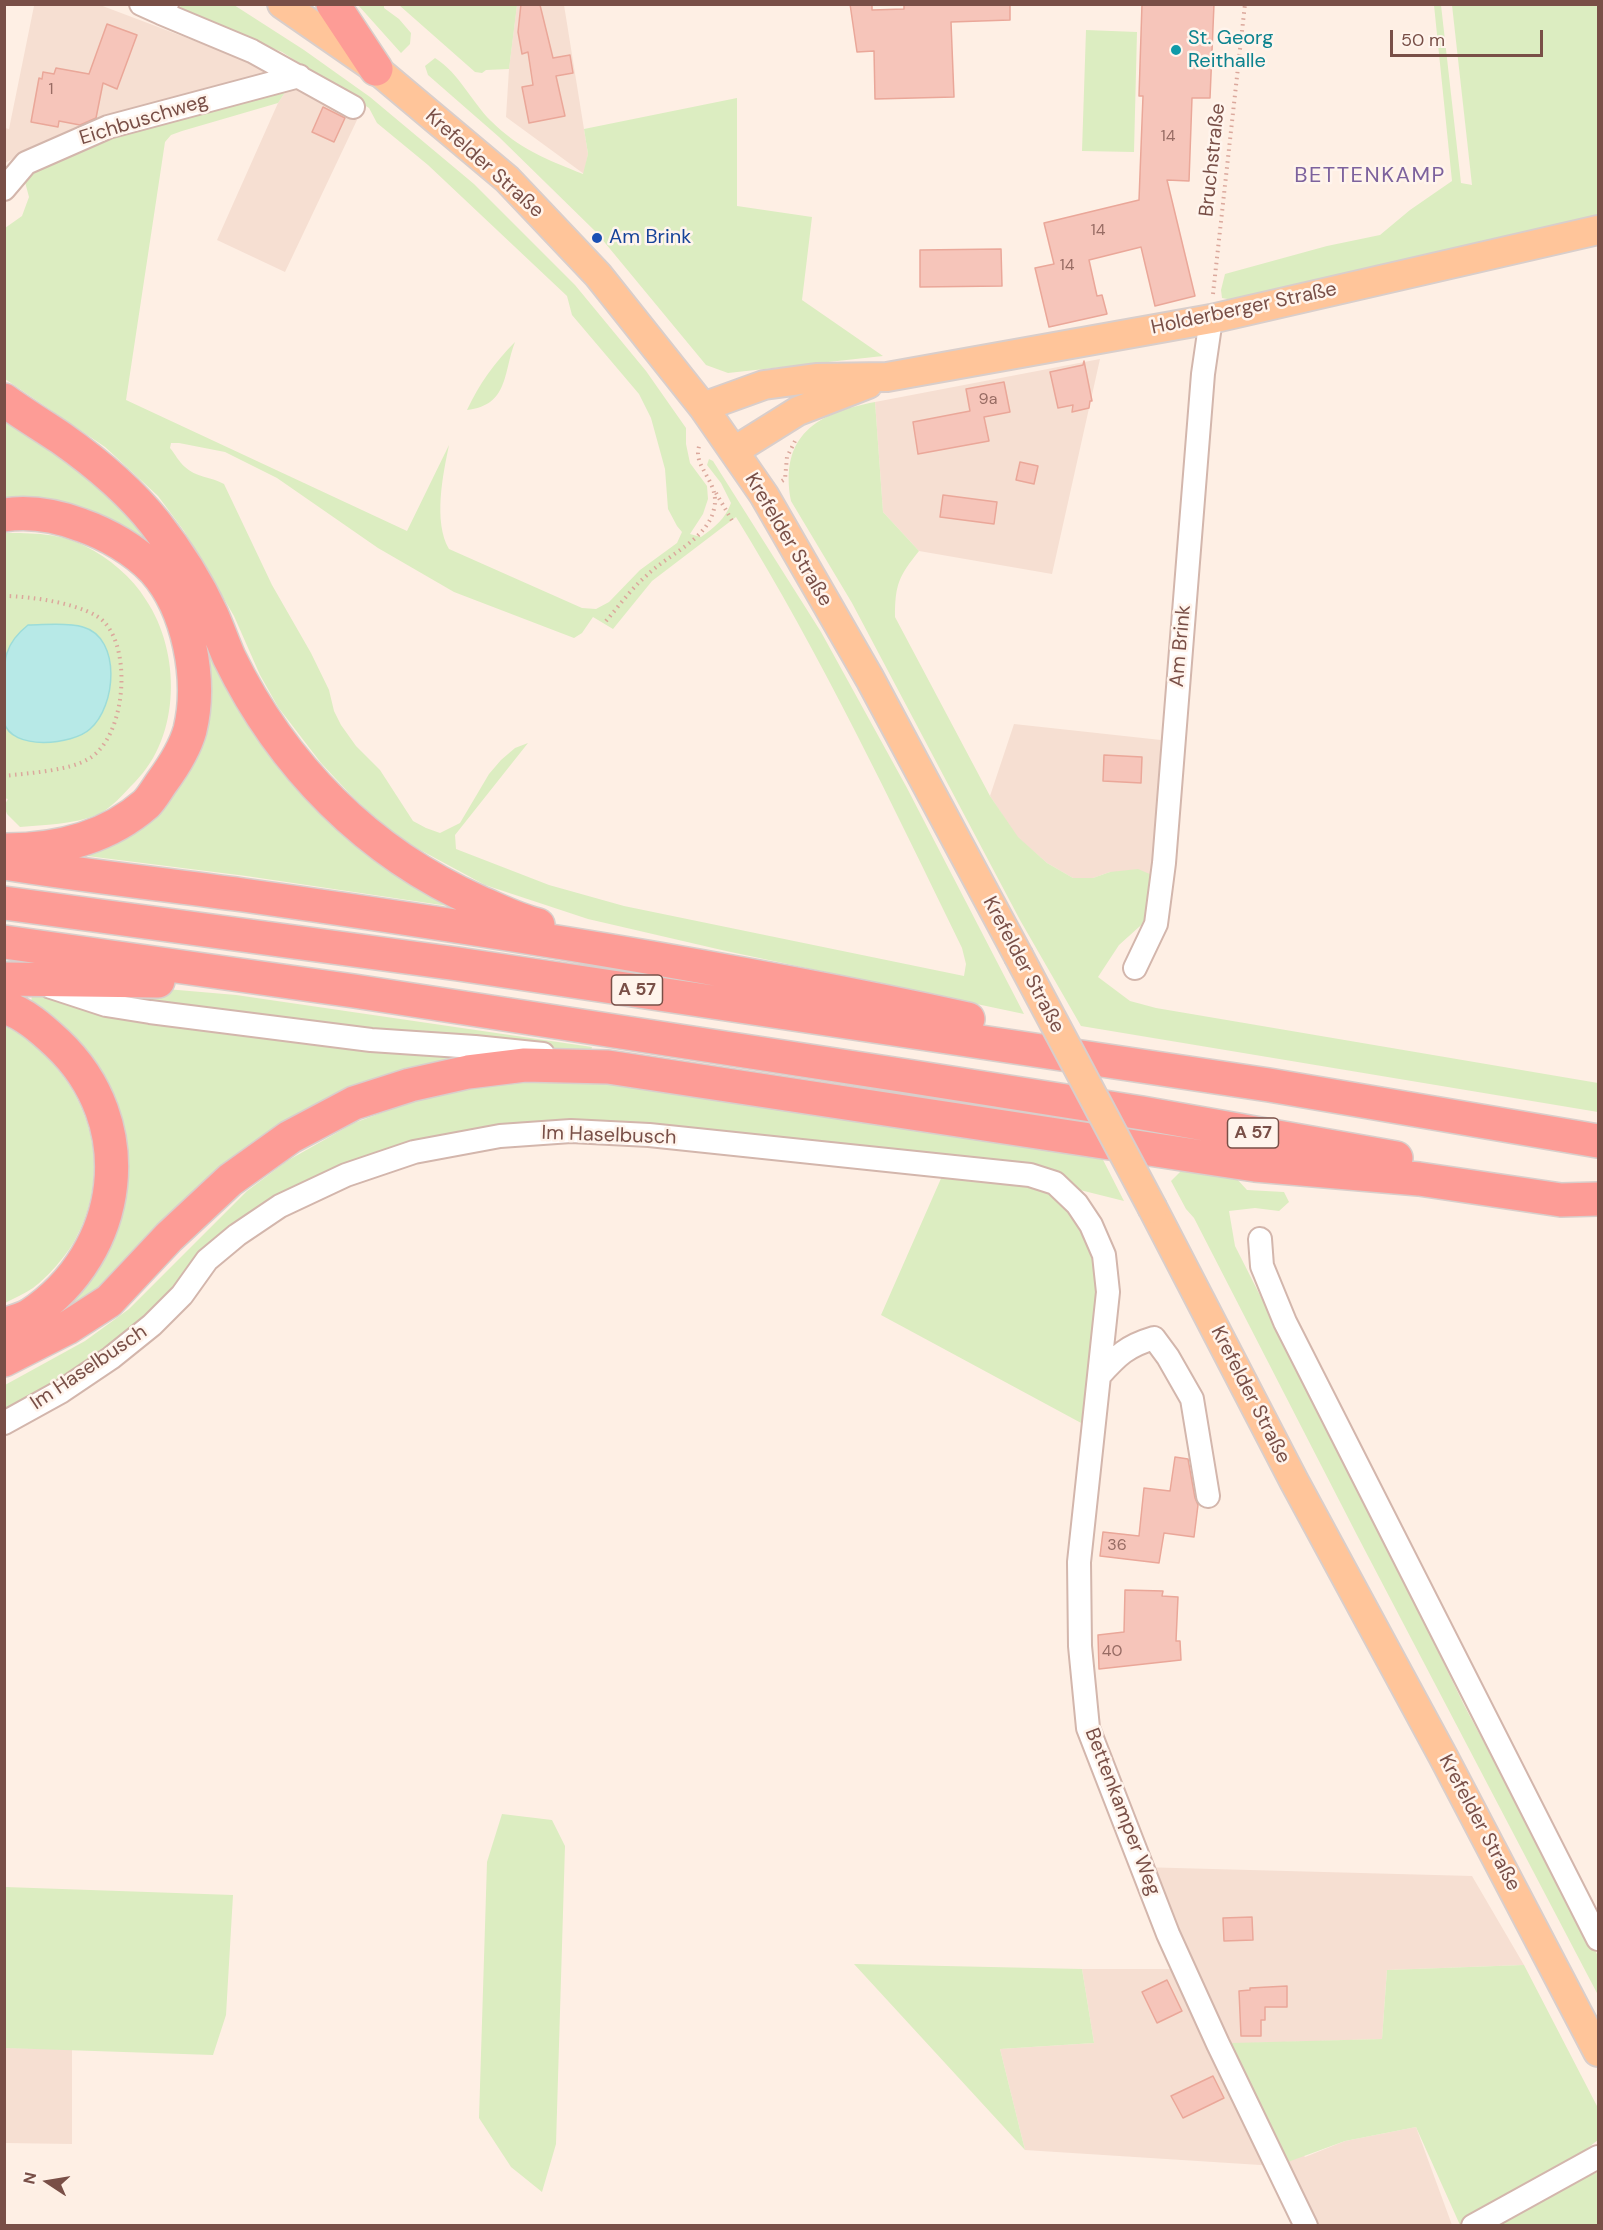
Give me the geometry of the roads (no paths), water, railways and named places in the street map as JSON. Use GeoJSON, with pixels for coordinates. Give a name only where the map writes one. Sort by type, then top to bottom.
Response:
{"type":"FeatureCollection","features":[{"type":"Feature","properties":{"kind":"highway"},"geometry":{"type":"LineString","coordinates":[[333,4],[376,69]]}},
{"type":"Feature","properties":{"kind":"highway"},"geometry":{"type":"LineString","coordinates":[[4,400],[61,438],[106,473],[154,521],[187,568],[212,614],[230,657],[281,745],[319,791],[356,826],[401,860],[464,895],[522,921],[576,934],[688,954],[794,984]]}},
{"type":"Feature","properties":{"kind":"highway"},"geometry":{"type":"LineString","coordinates":[[4,515],[47,516],[101,532],[131,551],[154,570],[176,607],[190,647],[195,690],[190,731],[172,769],[148,802],[117,825],[82,840],[37,850],[4,850]]}},
{"type":"Feature","properties":{"kind":"highway"},"geometry":{"type":"LineString","coordinates":[[4,863],[242,894],[622,952],[951,1015],[1269,1084]]}},
{"type":"Feature","properties":{"kind":"highway","name":"A 57"},"geometry":{"type":"LineString","coordinates":[[4,903],[470,966],[1269,1084],[1599,1141]]}},
{"type":"Feature","properties":{"kind":"highway","name":"A 57"},"geometry":{"type":"LineString","coordinates":[[4,942],[354,991],[1131,1112],[1599,1194]]}},
{"type":"Feature","properties":{"kind":"highway"},"geometry":{"type":"LineString","coordinates":[[18,980],[142,980],[246,988],[354,991]]}},
{"type":"Feature","properties":{"kind":"highway"},"geometry":{"type":"LineString","coordinates":[[4,1007],[13,1009],[44,1032],[72,1058],[104,1115],[112,1154],[111,1192],[101,1228],[82,1263],[57,1292],[29,1316],[4,1325]]}},
{"type":"Feature","properties":{"kind":"highway"},"geometry":{"type":"LineString","coordinates":[[4,1360],[67,1328],[109,1301],[169,1238],[230,1180],[290,1137],[354,1103],[410,1085],[468,1072],[525,1065],[608,1067],[1255,1165],[1419,1179],[1561,1200],[1599,1199]]}},
{"type":"Feature","properties":{"kind":"main road","name":"Krefelder Straße"},"geometry":{"type":"LineString","coordinates":[[282,4],[376,69],[515,188],[598,275],[710,417],[764,495],[870,679],[1154,1209],[1294,1480],[1450,1768],[1599,2052]]}},
{"type":"Feature","properties":{"kind":"main road","name":"Holderberger Straße"},"geometry":{"type":"LineString","coordinates":[[710,417],[764,385],[816,378],[887,377],[1210,319],[1599,230]]}},
{"type":"Feature","properties":{"kind":"main road","name":"Holderberger Straße"},"geometry":{"type":"LineString","coordinates":[[734,451],[798,411],[887,377]]}},
{"type":"Feature","properties":{"kind":"street"},"geometry":{"type":"LineString","coordinates":[[156,7],[252,51],[353,107]]}},
{"type":"Feature","properties":{"kind":"street","name":"Eichbuschweg"},"geometry":{"type":"LineString","coordinates":[[4,189],[26,163],[108,127],[298,76]]}},
{"type":"Feature","properties":{"kind":"street","name":"Am Brink"},"geometry":{"type":"LineString","coordinates":[[1135,968],[1156,924],[1164,862],[1202,386],[1210,319]]}},
{"type":"Feature","properties":{"kind":"street"},"geometry":{"type":"LineString","coordinates":[[18,980],[106,1005],[150,1012],[370,1040],[519,1050],[608,1067]]}},
{"type":"Feature","properties":{"kind":"street","name":"Im Haselbusch"},"geometry":{"type":"LineString","coordinates":[[4,1423],[62,1391],[111,1358],[152,1325],[182,1295],[207,1260],[237,1235],[280,1206],[346,1175],[414,1152],[500,1136],[571,1131],[649,1135],[1030,1175],[1055,1183],[1077,1204],[1092,1225],[1104,1255],[1108,1292],[1099,1376]]}},
{"type":"Feature","properties":{"kind":"street"},"geometry":{"type":"LineString","coordinates":[[1260,1239],[1262,1266],[1285,1322],[1599,1939]]}},
{"type":"Feature","properties":{"kind":"street"},"geometry":{"type":"LineString","coordinates":[[1099,1376],[1132,1345],[1154,1338],[1168,1357],[1192,1399],[1208,1496]]}},
{"type":"Feature","properties":{"kind":"street","name":"Bettenkamper Weg"},"geometry":{"type":"LineString","coordinates":[[1099,1376],[1078,1562],[1080,1647],[1088,1728],[1168,1934],[1306,2226]]}},
{"type":"Feature","properties":{"kind":"street"},"geometry":{"type":"LineString","coordinates":[[1473,2226],[1599,2157]]}},
{"type":"Feature","properties":{"kind":"water"},"geometry":{"type":"Polygon","coordinates":[[[28,625],[77,625],[96,634],[104,644],[111,674],[109,690],[99,719],[82,734],[57,741],[30,741],[18,738],[9,731],[4,722],[5,662],[9,647],[28,625]]]}},
{"type":"Feature","properties":{"kind":"place","name":"St. Georg Reithalle"},"geometry":{"type":"Point","coordinates":[1176,50]}},
{"type":"Feature","properties":{"kind":"place","name":"Am Brink"},"geometry":{"type":"Point","coordinates":[597,238]}},
{"type":"Feature","properties":{"kind":"district","name":"BETTENKAMP"},"geometry":{"type":"Point","coordinates":[1370,176]}}]}
